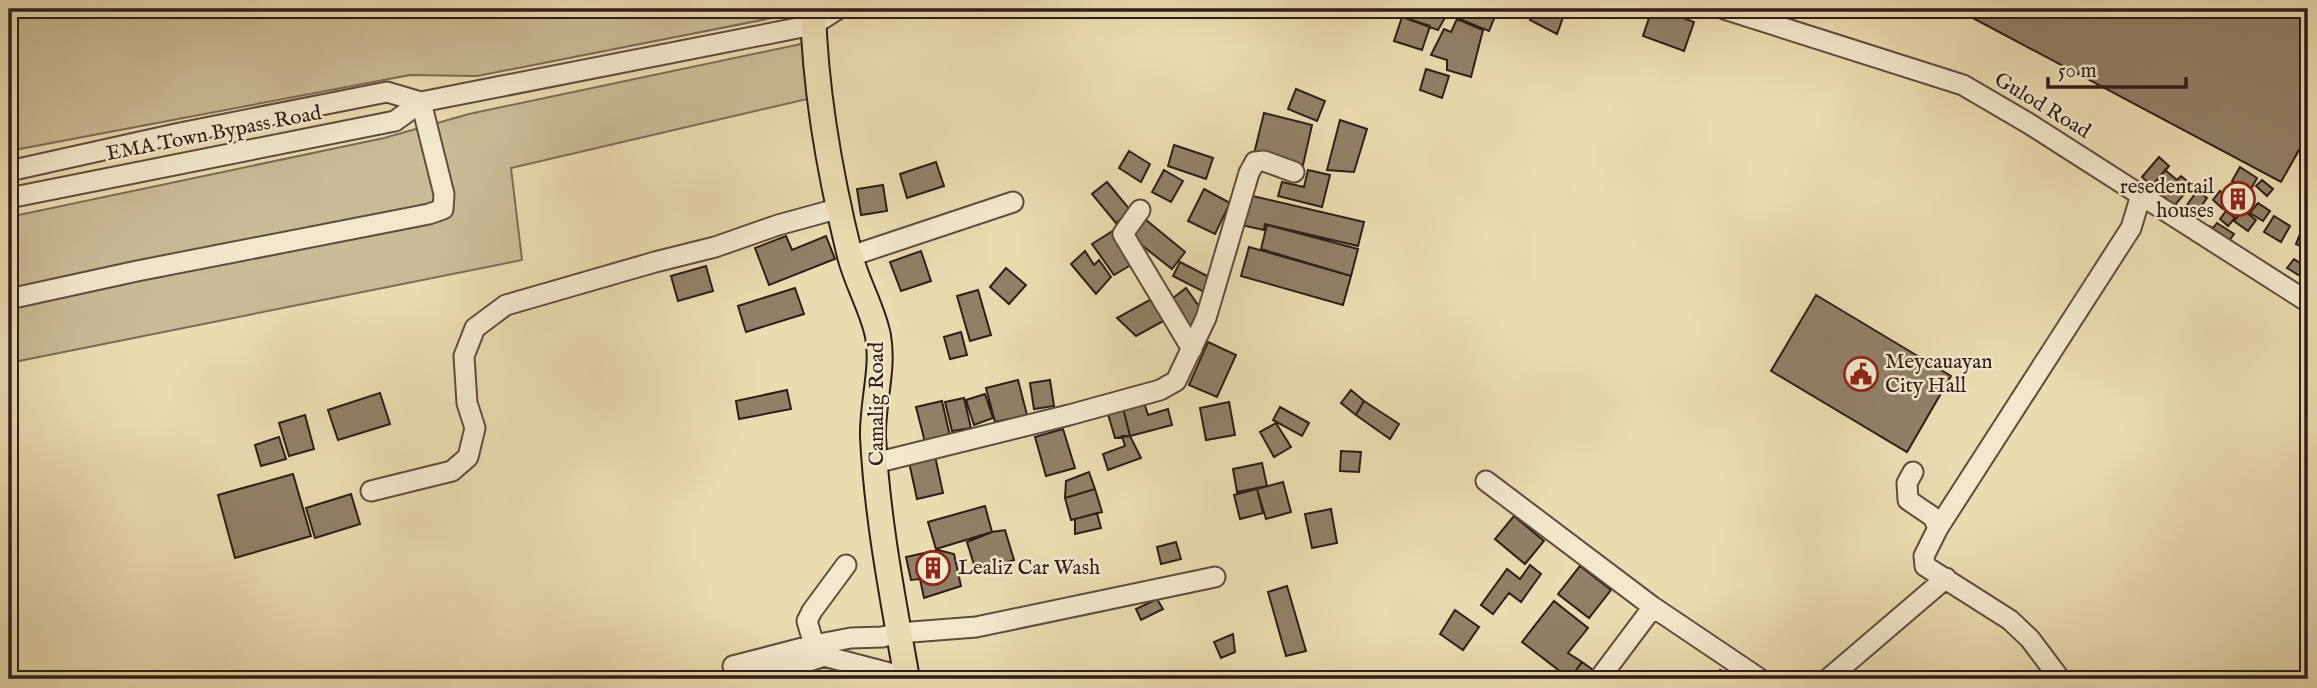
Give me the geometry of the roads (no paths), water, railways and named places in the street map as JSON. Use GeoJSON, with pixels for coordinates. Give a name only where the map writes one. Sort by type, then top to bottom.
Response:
{"type":"FeatureCollection","features":[{"type":"Feature","properties":{"kind":"main road","name":"Camalig Road"},"geometry":{"type":"LineString","coordinates":[[813,17],[820,105],[840,208],[859,287],[878,338],[879,361],[873,415],[876,463],[886,552],[907,679]]}},
{"type":"Feature","properties":{"kind":"street"},"geometry":{"type":"LineString","coordinates":[[813,17],[838,9]]}},
{"type":"Feature","properties":{"kind":"street","name":"Gulod Road"},"geometry":{"type":"LineString","coordinates":[[1724,9],[1962,85],[2028,123],[2308,302]]}},
{"type":"Feature","properties":{"kind":"street","name":"EMA Town Bypass Road"},"geometry":{"type":"LineString","coordinates":[[9,198],[394,121],[421,102],[813,17]]}},
{"type":"Feature","properties":{"kind":"street","name":"EMA Town Bypass Road"},"geometry":{"type":"LineString","coordinates":[[9,171],[180,133],[387,92],[421,102]]}},
{"type":"Feature","properties":{"kind":"street"},"geometry":{"type":"LineString","coordinates":[[9,299],[443,209],[444,194],[421,102]]}},
{"type":"Feature","properties":{"kind":"street"},"geometry":{"type":"LineString","coordinates":[[876,463],[1069,415],[1160,390],[1176,381],[1206,318],[1249,173],[1255,162],[1264,161],[1294,172]]}},
{"type":"Feature","properties":{"kind":"street"},"geometry":{"type":"LineString","coordinates":[[2060,679],[2030,639],[2010,620],[1925,566],[1924,556],[1938,528],[2131,228],[2141,195]]}},
{"type":"Feature","properties":{"kind":"street"},"geometry":{"type":"LineString","coordinates":[[850,256],[1013,202]]}},
{"type":"Feature","properties":{"kind":"street"},"geometry":{"type":"LineString","coordinates":[[371,491],[452,471],[468,457],[475,428],[467,403],[464,356],[475,328],[506,305],[715,247],[778,225],[840,208]]}},
{"type":"Feature","properties":{"kind":"street"},"geometry":{"type":"LineString","coordinates":[[1140,210],[1123,234],[1192,349]]}},
{"type":"Feature","properties":{"kind":"street"},"geometry":{"type":"LineString","coordinates":[[1913,472],[1907,482],[1908,500],[1933,517],[1938,528]]}},
{"type":"Feature","properties":{"kind":"street"},"geometry":{"type":"LineString","coordinates":[[1486,481],[1653,607],[1760,679]]}},
{"type":"Feature","properties":{"kind":"street"},"geometry":{"type":"LineString","coordinates":[[814,645],[807,621],[846,565]]}},
{"type":"Feature","properties":{"kind":"street"},"geometry":{"type":"LineString","coordinates":[[733,666],[814,645],[852,638],[976,627],[1216,577]]}},
{"type":"Feature","properties":{"kind":"street"},"geometry":{"type":"LineString","coordinates":[[1828,679],[1946,578]]}},
{"type":"Feature","properties":{"kind":"street"},"geometry":{"type":"LineString","coordinates":[[1599,679],[1653,607]]}},
{"type":"Feature","properties":{"kind":"street"},"geometry":{"type":"LineString","coordinates":[[757,679],[824,656],[893,674],[901,679]]}},
{"type":"Feature","properties":{"kind":"place","name":"resedentail houses"},"geometry":{"type":"Point","coordinates":[2238,199]}},
{"type":"Feature","properties":{"kind":"place","name":"Meycauayan City Hall"},"geometry":{"type":"Point","coordinates":[1861,374]}},
{"type":"Feature","properties":{"kind":"place","name":"Lealiz Car Wash"},"geometry":{"type":"Point","coordinates":[933,568]}}]}
